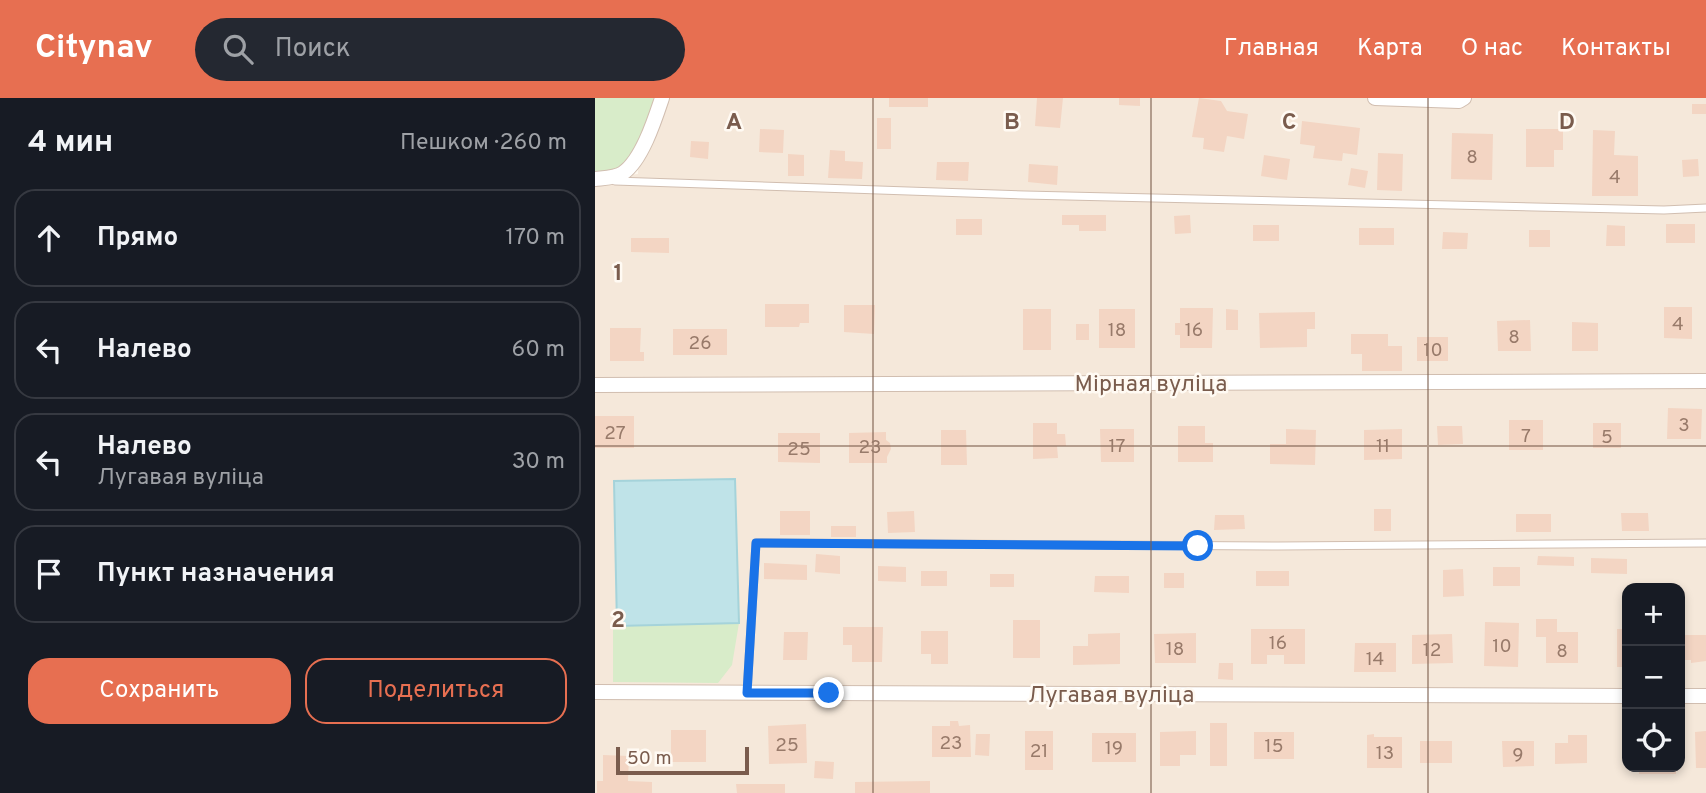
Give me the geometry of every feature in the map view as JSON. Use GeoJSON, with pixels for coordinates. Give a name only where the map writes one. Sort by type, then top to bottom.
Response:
{"type":"FeatureCollection","features":[{"type":"Feature","properties":{"kind":"street"},"geometry":{"type":"LineString","coordinates":[[595,179],[623,173],[639,153],[653,127],[662,98]]}},
{"type":"Feature","properties":{"kind":"street"},"geometry":{"type":"LineString","coordinates":[[1375,98],[1459,101],[1464,98]]}},
{"type":"Feature","properties":{"kind":"street","name":"Мірная вуліца"},"geometry":{"type":"LineString","coordinates":[[595,385],[1706,381]]}},
{"type":"Feature","properties":{"kind":"street","name":"Лугавая вуліца"},"geometry":{"type":"LineString","coordinates":[[595,692],[1622,696]]}},
{"type":"Feature","properties":{"kind":"street"},"geometry":{"type":"LineString","coordinates":[[1685,696],[1706,696]]}},
{"type":"Feature","properties":{"kind":"lane"},"geometry":{"type":"LineString","coordinates":[[595,179],[1081,197],[1664,210],[1706,208]]}},
{"type":"Feature","properties":{"kind":"lane"},"geometry":{"type":"LineString","coordinates":[[747,693],[756,543],[1305,546],[1706,543]]}},
{"type":"Feature","properties":{"kind":"shaded area"},"geometry":{"type":"Polygon","coordinates":[[[650,98],[1706,98],[1706,793],[595,793],[595,179],[638,174],[639,153],[650,98]]]}},
{"type":"Feature","properties":{"kind":"green space"},"geometry":{"type":"Polygon","coordinates":[[[595,98],[653,98],[653,127],[623,173],[595,178],[595,98]]]}},
{"type":"Feature","properties":{"kind":"green space"},"geometry":{"type":"Polygon","coordinates":[[[739,623],[732,665],[718,683],[613,682],[613,629],[617,626],[739,623]]]}},
{"type":"Feature","properties":{"kind":"water"},"geometry":{"type":"Polygon","coordinates":[[[735,479],[739,623],[617,626],[614,481],[735,479]]]}},
{"type":"Feature","properties":{"kind":"building"},"geometry":{"type":"Polygon","coordinates":[[[889,98],[928,98],[928,107],[889,107],[889,98]]]}},
{"type":"Feature","properties":{"kind":"building"},"geometry":{"type":"Polygon","coordinates":[[[1037,98],[1063,98],[1060,128],[1035,126],[1037,98]]]}},
{"type":"Feature","properties":{"kind":"building"},"geometry":{"type":"Polygon","coordinates":[[[1119,98],[1140,98],[1140,106],[1119,105],[1119,98]]]}},
{"type":"Feature","properties":{"kind":"building"},"geometry":{"type":"Polygon","coordinates":[[[1199,98],[1221,101],[1227,111],[1248,114],[1244,139],[1227,136],[1224,152],[1203,149],[1204,138],[1192,137],[1199,98]]]}},
{"type":"Feature","properties":{"kind":"building"},"geometry":{"type":"Polygon","coordinates":[[[1692,104],[1706,104],[1706,114],[1692,114],[1692,104]]]}},
{"type":"Feature","properties":{"kind":"building"},"geometry":{"type":"Polygon","coordinates":[[[877,118],[891,118],[891,149],[877,149],[877,118]]]}},
{"type":"Feature","properties":{"kind":"building"},"geometry":{"type":"Polygon","coordinates":[[[1302,121],[1360,128],[1357,155],[1343,153],[1342,161],[1313,158],[1315,146],[1300,144],[1302,121]]]}},
{"type":"Feature","properties":{"kind":"building"},"geometry":{"type":"Polygon","coordinates":[[[760,129],[784,130],[783,153],[759,152],[760,129]]]}},
{"type":"Feature","properties":{"kind":"building"},"geometry":{"type":"Polygon","coordinates":[[[1526,129],[1563,129],[1563,150],[1554,150],[1554,167],[1526,167],[1526,129]]]}},
{"type":"Feature","properties":{"kind":"building"},"geometry":{"type":"Polygon","coordinates":[[[1593,130],[1615,131],[1614,155],[1638,156],[1638,196],[1592,196],[1593,130]]]}},
{"type":"Feature","properties":{"kind":"building"},"geometry":{"type":"Polygon","coordinates":[[[1452,133],[1493,134],[1492,180],[1451,179],[1452,133]]]}},
{"type":"Feature","properties":{"kind":"building"},"geometry":{"type":"Polygon","coordinates":[[[691,141],[709,142],[708,159],[690,157],[691,141]]]}},
{"type":"Feature","properties":{"kind":"building"},"geometry":{"type":"Polygon","coordinates":[[[830,150],[845,151],[845,161],[863,162],[862,179],[828,178],[830,150]]]}},
{"type":"Feature","properties":{"kind":"building"},"geometry":{"type":"Polygon","coordinates":[[[1378,153],[1403,154],[1402,191],[1377,190],[1378,153]]]}},
{"type":"Feature","properties":{"kind":"building"},"geometry":{"type":"Polygon","coordinates":[[[788,154],[804,155],[804,176],[788,176],[788,154]]]}},
{"type":"Feature","properties":{"kind":"building"},"geometry":{"type":"Polygon","coordinates":[[[1264,155],[1290,159],[1287,180],[1261,176],[1264,155]]]}},
{"type":"Feature","properties":{"kind":"building"},"geometry":{"type":"Polygon","coordinates":[[[1698,159],[1699,176],[1683,177],[1682,160],[1698,159]]]}},
{"type":"Feature","properties":{"kind":"building"},"geometry":{"type":"Polygon","coordinates":[[[937,162],[969,162],[968,181],[936,180],[937,162]]]}},
{"type":"Feature","properties":{"kind":"building"},"geometry":{"type":"Polygon","coordinates":[[[1029,164],[1058,166],[1057,185],[1028,182],[1029,164]]]}},
{"type":"Feature","properties":{"kind":"building"},"geometry":{"type":"Polygon","coordinates":[[[1351,168],[1368,171],[1365,188],[1348,185],[1351,168]]]}},
{"type":"Feature","properties":{"kind":"building"},"geometry":{"type":"Polygon","coordinates":[[[1062,215],[1106,215],[1106,231],[1079,231],[1079,225],[1062,225],[1062,215]]]}},
{"type":"Feature","properties":{"kind":"building"},"geometry":{"type":"Polygon","coordinates":[[[1190,215],[1191,233],[1175,234],[1174,216],[1190,215]]]}},
{"type":"Feature","properties":{"kind":"building"},"geometry":{"type":"Polygon","coordinates":[[[956,219],[982,219],[982,235],[956,235],[956,219]]]}},
{"type":"Feature","properties":{"kind":"building"},"geometry":{"type":"Polygon","coordinates":[[[1666,224],[1695,224],[1695,243],[1666,243],[1666,224]]]}},
{"type":"Feature","properties":{"kind":"building"},"geometry":{"type":"Polygon","coordinates":[[[1253,225],[1279,225],[1279,241],[1253,241],[1253,225]]]}},
{"type":"Feature","properties":{"kind":"building"},"geometry":{"type":"Polygon","coordinates":[[[1607,225],[1625,226],[1625,246],[1606,246],[1607,225]]]}},
{"type":"Feature","properties":{"kind":"building"},"geometry":{"type":"Polygon","coordinates":[[[1359,228],[1394,228],[1394,245],[1359,245],[1359,228]]]}},
{"type":"Feature","properties":{"kind":"building"},"geometry":{"type":"Polygon","coordinates":[[[1529,230],[1550,230],[1550,247],[1529,247],[1529,230]]]}},
{"type":"Feature","properties":{"kind":"building"},"geometry":{"type":"Polygon","coordinates":[[[1443,232],[1468,233],[1467,249],[1442,249],[1443,232]]]}},
{"type":"Feature","properties":{"kind":"building"},"geometry":{"type":"Polygon","coordinates":[[[631,238],[669,238],[669,253],[631,252],[631,238]]]}},
{"type":"Feature","properties":{"kind":"building"},"geometry":{"type":"Polygon","coordinates":[[[765,304],[809,304],[809,323],[800,323],[799,327],[765,327],[765,304]]]}},
{"type":"Feature","properties":{"kind":"building"},"geometry":{"type":"Polygon","coordinates":[[[844,305],[875,305],[874,334],[844,332],[844,305]]]}},
{"type":"Feature","properties":{"kind":"building"},"geometry":{"type":"Polygon","coordinates":[[[1664,307],[1692,307],[1692,339],[1664,338],[1664,307]]]}},
{"type":"Feature","properties":{"kind":"building"},"geometry":{"type":"Polygon","coordinates":[[[1180,308],[1213,308],[1212,348],[1180,348],[1180,335],[1175,335],[1175,323],[1180,323],[1180,308]]]}},
{"type":"Feature","properties":{"kind":"building"},"geometry":{"type":"Polygon","coordinates":[[[1023,309],[1051,309],[1051,350],[1023,350],[1023,309]]]}},
{"type":"Feature","properties":{"kind":"building"},"geometry":{"type":"Polygon","coordinates":[[[1099,309],[1135,309],[1135,348],[1099,348],[1099,309]]]}},
{"type":"Feature","properties":{"kind":"building"},"geometry":{"type":"Polygon","coordinates":[[[1226,309],[1238,310],[1238,330],[1226,330],[1226,309]]]}},
{"type":"Feature","properties":{"kind":"building"},"geometry":{"type":"Polygon","coordinates":[[[1315,312],[1315,329],[1307,329],[1307,347],[1260,348],[1259,313],[1315,312]]]}},
{"type":"Feature","properties":{"kind":"building"},"geometry":{"type":"Polygon","coordinates":[[[1530,320],[1531,351],[1498,351],[1497,321],[1530,320]]]}},
{"type":"Feature","properties":{"kind":"building"},"geometry":{"type":"Polygon","coordinates":[[[1572,322],[1598,323],[1598,351],[1572,351],[1572,322]]]}},
{"type":"Feature","properties":{"kind":"building"},"geometry":{"type":"Polygon","coordinates":[[[1076,324],[1089,324],[1089,340],[1076,340],[1076,324]]]}},
{"type":"Feature","properties":{"kind":"building"},"geometry":{"type":"Polygon","coordinates":[[[610,328],[641,328],[640,352],[644,352],[644,361],[610,361],[610,328]]]}},
{"type":"Feature","properties":{"kind":"building"},"geometry":{"type":"Polygon","coordinates":[[[673,329],[727,329],[727,355],[673,355],[673,329]]]}},
{"type":"Feature","properties":{"kind":"building"},"geometry":{"type":"Polygon","coordinates":[[[1351,334],[1388,334],[1388,346],[1402,346],[1402,371],[1362,371],[1362,354],[1351,354],[1351,334]]]}},
{"type":"Feature","properties":{"kind":"building"},"geometry":{"type":"Polygon","coordinates":[[[1417,337],[1448,337],[1448,361],[1417,361],[1417,337]]]}},
{"type":"Feature","properties":{"kind":"building"},"geometry":{"type":"Polygon","coordinates":[[[1668,408],[1702,409],[1701,439],[1667,439],[1668,408]]]}},
{"type":"Feature","properties":{"kind":"building"},"geometry":{"type":"Polygon","coordinates":[[[595,416],[634,416],[634,448],[595,448],[595,416]]]}},
{"type":"Feature","properties":{"kind":"building"},"geometry":{"type":"Polygon","coordinates":[[[1509,420],[1543,420],[1543,450],[1509,450],[1509,420]]]}},
{"type":"Feature","properties":{"kind":"building"},"geometry":{"type":"Polygon","coordinates":[[[1033,423],[1057,423],[1057,434],[1065,434],[1066,446],[1057,446],[1058,458],[1033,459],[1033,423]]]}},
{"type":"Feature","properties":{"kind":"building"},"geometry":{"type":"Polygon","coordinates":[[[1593,423],[1621,423],[1621,448],[1593,448],[1593,423]]]}},
{"type":"Feature","properties":{"kind":"building"},"geometry":{"type":"Polygon","coordinates":[[[1178,426],[1205,426],[1205,443],[1213,443],[1213,462],[1178,462],[1178,426]]]}},
{"type":"Feature","properties":{"kind":"building"},"geometry":{"type":"Polygon","coordinates":[[[1437,426],[1462,426],[1463,444],[1438,445],[1437,426]]]}},
{"type":"Feature","properties":{"kind":"building"},"geometry":{"type":"Polygon","coordinates":[[[1100,429],[1134,429],[1134,462],[1101,462],[1100,429]]]}},
{"type":"Feature","properties":{"kind":"building"},"geometry":{"type":"Polygon","coordinates":[[[1286,429],[1316,430],[1315,465],[1270,464],[1270,444],[1286,444],[1286,429]]]}},
{"type":"Feature","properties":{"kind":"building"},"geometry":{"type":"Polygon","coordinates":[[[1402,429],[1402,459],[1364,460],[1364,430],[1402,429]]]}},
{"type":"Feature","properties":{"kind":"building"},"geometry":{"type":"Polygon","coordinates":[[[941,430],[966,430],[967,465],[941,465],[941,430]]]}},
{"type":"Feature","properties":{"kind":"building"},"geometry":{"type":"Polygon","coordinates":[[[886,432],[886,440],[891,449],[887,463],[849,463],[849,433],[886,432]]]}},
{"type":"Feature","properties":{"kind":"building"},"geometry":{"type":"Polygon","coordinates":[[[778,433],[820,433],[820,463],[778,462],[778,433]]]}},
{"type":"Feature","properties":{"kind":"building"},"geometry":{"type":"Polygon","coordinates":[[[1374,509],[1391,509],[1391,531],[1374,531],[1374,509]]]}},
{"type":"Feature","properties":{"kind":"building"},"geometry":{"type":"Polygon","coordinates":[[[780,511],[810,511],[810,535],[780,535],[780,511]]]}},
{"type":"Feature","properties":{"kind":"building"},"geometry":{"type":"Polygon","coordinates":[[[914,511],[915,532],[888,533],[887,512],[914,511]]]}},
{"type":"Feature","properties":{"kind":"building"},"geometry":{"type":"Polygon","coordinates":[[[1621,513],[1648,513],[1649,531],[1622,531],[1621,513]]]}},
{"type":"Feature","properties":{"kind":"building"},"geometry":{"type":"Polygon","coordinates":[[[1516,514],[1551,514],[1551,532],[1516,532],[1516,514]]]}},
{"type":"Feature","properties":{"kind":"building"},"geometry":{"type":"Polygon","coordinates":[[[1215,515],[1244,515],[1245,529],[1214,530],[1215,515]]]}},
{"type":"Feature","properties":{"kind":"building"},"geometry":{"type":"Polygon","coordinates":[[[831,526],[856,526],[856,537],[831,537],[831,526]]]}},
{"type":"Feature","properties":{"kind":"building"},"geometry":{"type":"Polygon","coordinates":[[[816,554],[840,556],[840,574],[815,572],[816,554]]]}},
{"type":"Feature","properties":{"kind":"building"},"geometry":{"type":"Polygon","coordinates":[[[1538,556],[1574,557],[1574,566],[1537,565],[1538,556]]]}},
{"type":"Feature","properties":{"kind":"building"},"geometry":{"type":"Polygon","coordinates":[[[1591,558],[1627,559],[1627,574],[1591,573],[1591,558]]]}},
{"type":"Feature","properties":{"kind":"building"},"geometry":{"type":"Polygon","coordinates":[[[764,563],[807,565],[807,580],[764,579],[764,563]]]}},
{"type":"Feature","properties":{"kind":"building"},"geometry":{"type":"Polygon","coordinates":[[[878,566],[906,567],[906,582],[878,581],[878,566]]]}},
{"type":"Feature","properties":{"kind":"building"},"geometry":{"type":"Polygon","coordinates":[[[1493,567],[1520,567],[1520,586],[1493,586],[1493,567]]]}},
{"type":"Feature","properties":{"kind":"building"},"geometry":{"type":"Polygon","coordinates":[[[1463,569],[1464,596],[1443,597],[1443,570],[1463,569]]]}},
{"type":"Feature","properties":{"kind":"building"},"geometry":{"type":"Polygon","coordinates":[[[921,571],[947,571],[947,586],[921,586],[921,571]]]}},
{"type":"Feature","properties":{"kind":"building"},"geometry":{"type":"Polygon","coordinates":[[[1256,571],[1289,571],[1289,586],[1256,586],[1256,571]]]}},
{"type":"Feature","properties":{"kind":"building"},"geometry":{"type":"Polygon","coordinates":[[[1164,573],[1184,573],[1184,588],[1164,588],[1164,573]]]}},
{"type":"Feature","properties":{"kind":"building"},"geometry":{"type":"Polygon","coordinates":[[[990,574],[1014,574],[1014,587],[990,587],[990,574]]]}},
{"type":"Feature","properties":{"kind":"building"},"geometry":{"type":"Polygon","coordinates":[[[1095,576],[1129,576],[1129,593],[1094,592],[1095,576]]]}},
{"type":"Feature","properties":{"kind":"building"},"geometry":{"type":"Polygon","coordinates":[[[1536,619],[1557,619],[1557,632],[1578,632],[1578,663],[1546,663],[1546,637],[1536,637],[1536,619]]]}},
{"type":"Feature","properties":{"kind":"building"},"geometry":{"type":"Polygon","coordinates":[[[1013,620],[1040,620],[1040,658],[1013,658],[1013,620]]]}},
{"type":"Feature","properties":{"kind":"building"},"geometry":{"type":"Polygon","coordinates":[[[1485,622],[1519,623],[1518,667],[1484,666],[1485,622]]]}},
{"type":"Feature","properties":{"kind":"building"},"geometry":{"type":"Polygon","coordinates":[[[843,627],[883,627],[882,662],[852,662],[852,645],[843,645],[843,627]]]}},
{"type":"Feature","properties":{"kind":"building"},"geometry":{"type":"Polygon","coordinates":[[[1251,629],[1305,629],[1305,664],[1284,664],[1284,655],[1267,655],[1267,664],[1251,664],[1251,629]]]}},
{"type":"Feature","properties":{"kind":"building"},"geometry":{"type":"Polygon","coordinates":[[[1617,629],[1622,629],[1622,667],[1617,667],[1617,629]]]}},
{"type":"Feature","properties":{"kind":"building"},"geometry":{"type":"Polygon","coordinates":[[[921,631],[948,631],[948,664],[931,664],[931,654],[921,654],[921,631]]]}},
{"type":"Feature","properties":{"kind":"building"},"geometry":{"type":"Polygon","coordinates":[[[784,632],[808,632],[807,660],[783,660],[784,632]]]}},
{"type":"Feature","properties":{"kind":"building"},"geometry":{"type":"Polygon","coordinates":[[[1120,633],[1120,664],[1073,665],[1073,646],[1088,646],[1088,634],[1120,633]]]}},
{"type":"Feature","properties":{"kind":"building"},"geometry":{"type":"Polygon","coordinates":[[[1196,633],[1196,663],[1155,663],[1154,634],[1196,633]]]}},
{"type":"Feature","properties":{"kind":"building"},"geometry":{"type":"Polygon","coordinates":[[[1452,634],[1453,663],[1412,664],[1412,635],[1452,634]]]}},
{"type":"Feature","properties":{"kind":"building"},"geometry":{"type":"Polygon","coordinates":[[[1685,635],[1706,635],[1706,661],[1691,663],[1691,660],[1685,660],[1685,635]]]}},
{"type":"Feature","properties":{"kind":"building"},"geometry":{"type":"Polygon","coordinates":[[[1355,643],[1396,643],[1396,672],[1354,672],[1355,643]]]}},
{"type":"Feature","properties":{"kind":"building"},"geometry":{"type":"Polygon","coordinates":[[[1219,663],[1233,663],[1233,680],[1218,679],[1219,663]]]}},
{"type":"Feature","properties":{"kind":"building"},"geometry":{"type":"Polygon","coordinates":[[[950,721],[958,721],[959,726],[970,725],[971,757],[932,757],[932,726],[950,726],[950,721]]]}},
{"type":"Feature","properties":{"kind":"building"},"geometry":{"type":"Polygon","coordinates":[[[1210,723],[1227,723],[1227,766],[1210,766],[1210,723]]]}},
{"type":"Feature","properties":{"kind":"building"},"geometry":{"type":"Polygon","coordinates":[[[806,724],[807,763],[769,764],[768,726],[806,724]]]}},
{"type":"Feature","properties":{"kind":"building"},"geometry":{"type":"Polygon","coordinates":[[[671,730],[706,730],[706,762],[671,762],[671,730]]]}},
{"type":"Feature","properties":{"kind":"building"},"geometry":{"type":"Polygon","coordinates":[[[1025,731],[1053,731],[1053,770],[1025,770],[1025,731]]]}},
{"type":"Feature","properties":{"kind":"building"},"geometry":{"type":"Polygon","coordinates":[[[1196,731],[1196,755],[1180,755],[1180,766],[1160,766],[1160,732],[1196,731]]]}},
{"type":"Feature","properties":{"kind":"building"},"geometry":{"type":"Polygon","coordinates":[[[1706,731],[1706,768],[1696,768],[1695,732],[1706,731]]]}},
{"type":"Feature","properties":{"kind":"building"},"geometry":{"type":"Polygon","coordinates":[[[1254,732],[1294,732],[1294,759],[1254,759],[1254,732]]]}},
{"type":"Feature","properties":{"kind":"building"},"geometry":{"type":"Polygon","coordinates":[[[1092,733],[1136,733],[1136,762],[1092,762],[1092,733]]]}},
{"type":"Feature","properties":{"kind":"building"},"geometry":{"type":"Polygon","coordinates":[[[976,734],[990,734],[989,756],[975,755],[976,734]]]}},
{"type":"Feature","properties":{"kind":"building"},"geometry":{"type":"Polygon","coordinates":[[[1374,734],[1374,737],[1402,737],[1402,768],[1367,768],[1367,735],[1374,734]]]}},
{"type":"Feature","properties":{"kind":"building"},"geometry":{"type":"Polygon","coordinates":[[[1568,735],[1587,735],[1587,763],[1555,764],[1555,743],[1568,743],[1568,735]]]}},
{"type":"Feature","properties":{"kind":"building"},"geometry":{"type":"Polygon","coordinates":[[[1420,741],[1452,741],[1452,763],[1420,763],[1420,741]]]}},
{"type":"Feature","properties":{"kind":"building"},"geometry":{"type":"Polygon","coordinates":[[[1502,741],[1534,741],[1534,766],[1503,767],[1502,741]]]}},
{"type":"Feature","properties":{"kind":"building"},"geometry":{"type":"Polygon","coordinates":[[[603,755],[629,756],[628,781],[652,782],[652,793],[597,793],[597,781],[603,781],[603,755]]]}},
{"type":"Feature","properties":{"kind":"building"},"geometry":{"type":"Polygon","coordinates":[[[815,761],[834,762],[833,779],[814,778],[815,761]]]}},
{"type":"Feature","properties":{"kind":"building"},"geometry":{"type":"Polygon","coordinates":[[[1639,772],[1676,772],[1676,774],[1639,772]]]}},
{"type":"Feature","properties":{"kind":"building"},"geometry":{"type":"Polygon","coordinates":[[[930,781],[930,793],[855,793],[855,782],[930,781]]]}},
{"type":"Feature","properties":{"kind":"building"},"geometry":{"type":"Polygon","coordinates":[[[736,784],[785,784],[785,793],[737,793],[736,784]]]}},
{"type":"Feature","properties":{"kind":"route"},"geometry":{"type":"LineString","coordinates":[[829,693],[747,693],[756,543],[1198,546]]}}]}
